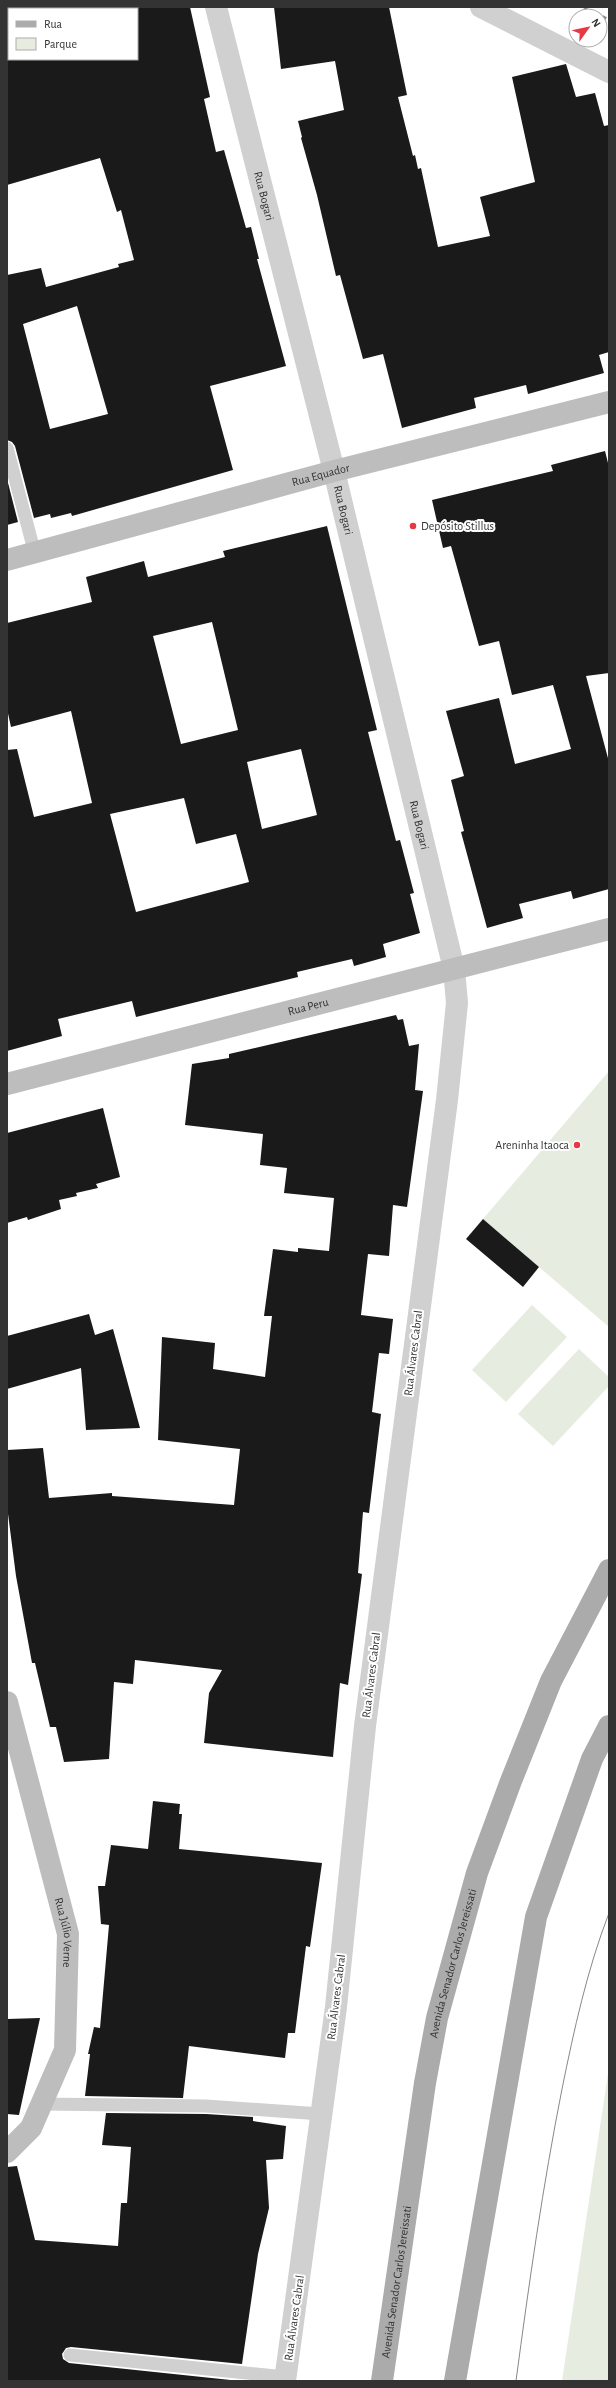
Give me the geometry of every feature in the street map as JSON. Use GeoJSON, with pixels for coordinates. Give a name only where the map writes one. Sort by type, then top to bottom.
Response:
{"type":"FeatureCollection","features":[{"type":"Feature","properties":{"kind":"main road","name":"Avenida Senador Carlos Jereissati"},"geometry":{"type":"LineString","coordinates":[[382,2381],[424,2091],[436,2026],[477,1873],[511,1781],[551,1681],[609,1570]]}},
{"type":"Feature","properties":{"kind":"main road"},"geometry":{"type":"LineString","coordinates":[[455,2381],[536,1917],[592,1759],[609,1726]]}},
{"type":"Feature","properties":{"kind":"street","name":"Rua Bogari"},"geometry":{"type":"LineString","coordinates":[[216,7],[334,471],[454,969]]}},
{"type":"Feature","properties":{"kind":"street"},"geometry":{"type":"LineString","coordinates":[[481,7],[609,72]]}},
{"type":"Feature","properties":{"kind":"street","name":"Rua Equador"},"geometry":{"type":"LineString","coordinates":[[7,560],[35,554],[334,471],[609,402]]}},
{"type":"Feature","properties":{"kind":"street","name":"Rua Peru"},"geometry":{"type":"LineString","coordinates":[[7,1084],[609,929]]}},
{"type":"Feature","properties":{"kind":"street","name":"Rua Álvares Cabral"},"geometry":{"type":"LineString","coordinates":[[286,2379],[336,2007],[365,1726],[447,1100],[457,1003],[454,969]]}},
{"type":"Feature","properties":{"kind":"street","name":"Rua Júlio Verne"},"geometry":{"type":"LineString","coordinates":[[7,1702],[13,1759],[68,1934],[66,2050],[31,2128],[7,2152]]}},
{"type":"Feature","properties":{"kind":"lane"},"geometry":{"type":"LineString","coordinates":[[7,448],[35,554]]}},
{"type":"Feature","properties":{"kind":"lane"},"geometry":{"type":"LineString","coordinates":[[41,2104],[206,2106],[321,2114]]}},
{"type":"Feature","properties":{"kind":"lane"},"geometry":{"type":"LineString","coordinates":[[70,2355],[286,2379]]}},
{"type":"Feature","properties":{"kind":"green space","name":"Areninha Itaoca"},"geometry":{"type":"Polygon","coordinates":[[[609,1071],[609,1327],[483,1219],[609,1071]]]}},
{"type":"Feature","properties":{"kind":"green space"},"geometry":{"type":"Polygon","coordinates":[[[532,1305],[567,1337],[506,1402],[472,1370],[532,1305]]]}},
{"type":"Feature","properties":{"kind":"green space"},"geometry":{"type":"Polygon","coordinates":[[[579,1349],[609,1377],[609,1386],[553,1446],[518,1414],[579,1349]]]}},
{"type":"Feature","properties":{"kind":"green space"},"geometry":{"type":"Polygon","coordinates":[[[609,2067],[609,2381],[562,2381],[609,2067]]]}},
{"type":"Feature","properties":{"kind":"building"},"geometry":{"type":"Polygon","coordinates":[[[190,7],[210,97],[204,99],[216,152],[224,150],[246,228],[251,227],[259,259],[257,259],[286,366],[210,386],[233,470],[72,516],[71,513],[51,518],[50,514],[34,518],[15,446],[12,442],[7,440],[7,275],[41,268],[46,287],[119,267],[118,264],[134,260],[121,210],[117,212],[100,158],[7,185],[7,14],[8,60],[138,60],[138,8],[28,8],[190,7]],[[77,306],[23,324],[50,429],[108,414],[77,306]]]}},
{"type":"Feature","properties":{"kind":"building"},"geometry":{"type":"Polygon","coordinates":[[[274,7],[389,7],[407,95],[398,97],[413,156],[415,155],[418,169],[421,168],[438,247],[490,236],[480,197],[535,182],[512,77],[566,64],[576,97],[595,93],[604,126],[609,125],[609,352],[599,355],[604,373],[528,394],[526,385],[474,398],[476,408],[402,428],[383,354],[363,359],[340,275],[336,276],[317,195],[301,138],[298,121],[344,110],[335,61],[281,69],[274,7]]]}},
{"type":"Feature","properties":{"kind":"building"},"geometry":{"type":"Polygon","coordinates":[[[605,451],[609,467],[609,673],[586,676],[609,762],[609,889],[573,899],[571,891],[519,904],[523,918],[487,928],[461,832],[464,831],[451,780],[464,776],[446,711],[499,698],[515,764],[571,749],[553,685],[512,695],[499,641],[479,646],[451,546],[443,548],[432,500],[553,471],[551,465],[605,451]]]}},
{"type":"Feature","properties":{"kind":"building"},"geometry":{"type":"Polygon","coordinates":[[[7,479],[18,522],[7,525],[7,479]]]}},
{"type":"Feature","properties":{"kind":"building"},"geometry":{"type":"Polygon","coordinates":[[[327,526],[377,730],[368,732],[396,841],[400,840],[414,893],[410,894],[420,933],[383,944],[386,957],[354,966],[352,959],[297,972],[298,977],[136,1017],[132,1001],[58,1019],[62,1036],[7,1051],[7,750],[17,749],[34,817],[92,803],[71,711],[11,727],[7,709],[7,623],[92,602],[86,577],[144,561],[148,577],[225,557],[223,551],[327,526]],[[212,622],[153,636],[181,744],[238,730],[212,622]],[[301,749],[247,762],[262,829],[317,815],[301,749]],[[184,798],[110,814],[136,912],[249,882],[236,834],[196,844],[184,798]]]}},
{"type":"Feature","properties":{"kind":"building"},"geometry":{"type":"Polygon","coordinates":[[[396,1015],[398,1020],[403,1019],[409,1046],[419,1044],[415,1090],[423,1091],[407,1207],[393,1205],[389,1256],[368,1254],[361,1315],[393,1319],[389,1354],[379,1353],[372,1412],[381,1414],[369,1513],[363,1512],[358,1573],[362,1574],[348,1685],[340,1683],[333,1757],[204,1743],[209,1693],[222,1670],[135,1660],[133,1684],[114,1682],[109,1759],[64,1762],[56,1727],[50,1727],[35,1663],[32,1663],[16,1576],[7,1506],[7,1450],[43,1448],[49,1498],[112,1493],[112,1496],[234,1505],[240,1449],[158,1440],[162,1337],[215,1343],[213,1369],[265,1377],[272,1316],[264,1316],[273,1249],[298,1252],[298,1248],[329,1251],[334,1198],[284,1193],[287,1168],[260,1165],[263,1134],[185,1125],[192,1064],[229,1058],[229,1054],[396,1015]]]}},
{"type":"Feature","properties":{"kind":"building"},"geometry":{"type":"Polygon","coordinates":[[[103,1108],[120,1177],[96,1184],[98,1188],[76,1193],[77,1196],[59,1200],[61,1209],[28,1220],[27,1217],[7,1223],[7,1133],[103,1108]]]}},
{"type":"Feature","properties":{"kind":"building"},"geometry":{"type":"Polygon","coordinates":[[[483,1219],[539,1267],[523,1287],[466,1239],[483,1219]]]}},
{"type":"Feature","properties":{"kind":"building"},"geometry":{"type":"Polygon","coordinates":[[[89,1314],[95,1335],[113,1329],[140,1428],[86,1430],[81,1368],[7,1389],[7,1336],[89,1314]]]}},
{"type":"Feature","properties":{"kind":"building"},"geometry":{"type":"Polygon","coordinates":[[[153,1801],[180,1804],[179,1814],[182,1814],[179,1849],[322,1863],[310,1947],[306,1946],[295,2033],[288,2033],[285,2058],[189,2046],[183,2098],[85,2096],[90,2054],[88,2054],[94,2027],[100,2028],[109,1925],[101,1924],[98,1886],[105,1886],[111,1845],[148,1849],[153,1801]]]}},
{"type":"Feature","properties":{"kind":"building"},"geometry":{"type":"Polygon","coordinates":[[[40,2018],[19,2115],[7,2114],[7,2019],[40,2018]]]}},
{"type":"Feature","properties":{"kind":"building"},"geometry":{"type":"Polygon","coordinates":[[[106,2113],[206,2114],[253,2117],[253,2121],[286,2126],[283,2159],[266,2160],[269,2208],[258,2254],[242,2364],[71,2347],[66,2348],[62,2354],[63,2359],[69,2363],[240,2381],[7,2381],[7,2167],[17,2166],[35,2240],[118,2246],[121,2203],[127,2203],[131,2147],[102,2145],[106,2113]]]}},
{"type":"Feature","properties":{"kind":"tram line"},"geometry":{"type":"LineString","coordinates":[[516,2381],[537,2234],[562,2089],[576,2022],[594,1956],[609,1913]]}},
{"type":"Feature","properties":{"kind":"railway"},"geometry":{"type":"LineString","coordinates":[[584,7],[609,20]]}},
{"type":"Feature","properties":{"kind":"place","name":"Depósito Stillus"},"geometry":{"type":"Point","coordinates":[413,526]}},
{"type":"Feature","properties":{"kind":"place","name":"Areninha Itaoca"},"geometry":{"type":"Point","coordinates":[577,1145]}}]}
